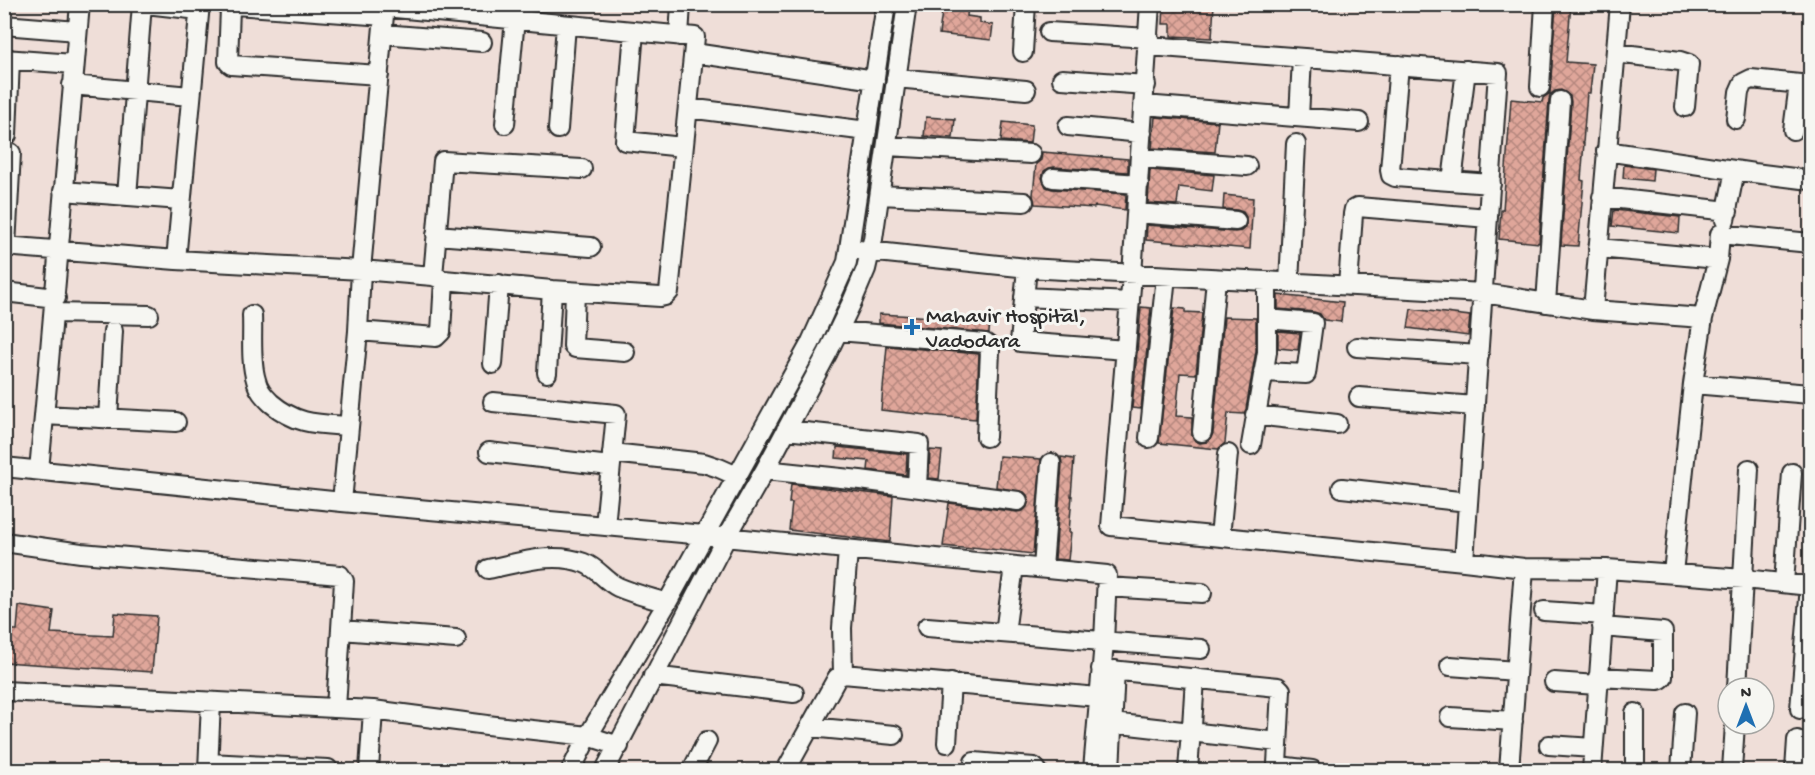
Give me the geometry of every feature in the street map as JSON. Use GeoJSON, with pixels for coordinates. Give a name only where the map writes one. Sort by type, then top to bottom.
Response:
{"type":"FeatureCollection","features":[{"type":"Feature","properties":{"kind":"street"},"geometry":{"type":"LineString","coordinates":[[39,471],[80,4]]}},
{"type":"Feature","properties":{"kind":"street"},"geometry":{"type":"LineString","coordinates":[[128,196],[144,4],[199,7],[176,260]]}},
{"type":"Feature","properties":{"kind":"street"},"geometry":{"type":"LineString","coordinates":[[679,36],[681,4]]}},
{"type":"Feature","properties":{"kind":"street"},"geometry":{"type":"LineString","coordinates":[[571,771],[588,736],[667,603],[810,344],[847,262],[886,4]]}},
{"type":"Feature","properties":{"kind":"street"},"geometry":{"type":"LineString","coordinates":[[605,771],[726,538],[765,471],[838,331],[861,280],[870,250],[880,195],[907,4]]}},
{"type":"Feature","properties":{"kind":"street"},"geometry":{"type":"LineString","coordinates":[[1023,52],[1026,4]]}},
{"type":"Feature","properties":{"kind":"street"},"geometry":{"type":"LineString","coordinates":[[1150,4],[1137,213],[1112,526],[1524,568],[1673,573],[1810,586],[1800,709]]}},
{"type":"Feature","properties":{"kind":"street"},"geometry":{"type":"LineString","coordinates":[[1540,87],[1545,4]]}},
{"type":"Feature","properties":{"kind":"street"},"geometry":{"type":"LineString","coordinates":[[1593,310],[1620,4]]}},
{"type":"Feature","properties":{"kind":"street"},"geometry":{"type":"LineString","coordinates":[[74,64],[7,59],[9,144],[5,246],[176,260],[361,270],[575,292],[666,296],[669,292],[695,37],[515,20],[384,15],[235,5],[230,8],[228,62],[231,65],[379,75]]}},
{"type":"Feature","properties":{"kind":"street"},"geometry":{"type":"LineString","coordinates":[[384,15],[482,42]]}},
{"type":"Feature","properties":{"kind":"street"},"geometry":{"type":"LineString","coordinates":[[342,502],[384,15]]}},
{"type":"Feature","properties":{"kind":"street"},"geometry":{"type":"LineString","coordinates":[[505,124],[515,20]]}},
{"type":"Feature","properties":{"kind":"street"},"geometry":{"type":"LineString","coordinates":[[558,129],[566,24]]}},
{"type":"Feature","properties":{"kind":"street"},"geometry":{"type":"LineString","coordinates":[[4,25],[77,31]]}},
{"type":"Feature","properties":{"kind":"street"},"geometry":{"type":"LineString","coordinates":[[634,31],[625,141],[683,147]]}},
{"type":"Feature","properties":{"kind":"street"},"geometry":{"type":"LineString","coordinates":[[1049,32],[1302,58],[1498,73],[1464,561]]}},
{"type":"Feature","properties":{"kind":"street"},"geometry":{"type":"LineString","coordinates":[[694,53],[875,81]]}},
{"type":"Feature","properties":{"kind":"street"},"geometry":{"type":"LineString","coordinates":[[1616,53],[1689,64],[1685,107]]}},
{"type":"Feature","properties":{"kind":"street"},"geometry":{"type":"LineString","coordinates":[[1299,117],[1302,58]]}},
{"type":"Feature","properties":{"kind":"street"},"geometry":{"type":"LineString","coordinates":[[1399,65],[1391,175],[1491,184]]}},
{"type":"Feature","properties":{"kind":"street"},"geometry":{"type":"LineString","coordinates":[[1452,181],[1466,70]]}},
{"type":"Feature","properties":{"kind":"street"},"geometry":{"type":"LineString","coordinates":[[896,78],[1026,90]]}},
{"type":"Feature","properties":{"kind":"street"},"geometry":{"type":"LineString","coordinates":[[1062,79],[1146,85]]}},
{"type":"Feature","properties":{"kind":"street"},"geometry":{"type":"LineString","coordinates":[[1736,119],[1739,92],[1743,83],[1751,79],[1805,85],[1793,130]]}},
{"type":"Feature","properties":{"kind":"street"},"geometry":{"type":"LineString","coordinates":[[72,85],[190,96]]}},
{"type":"Feature","properties":{"kind":"street"},"geometry":{"type":"LineString","coordinates":[[1546,303],[1560,101]]}},
{"type":"Feature","properties":{"kind":"street"},"geometry":{"type":"LineString","coordinates":[[1144,105],[1359,122]]}},
{"type":"Feature","properties":{"kind":"street"},"geometry":{"type":"LineString","coordinates":[[688,108],[867,131]]}},
{"type":"Feature","properties":{"kind":"street"},"geometry":{"type":"LineString","coordinates":[[1068,126],[1142,133]]}},
{"type":"Feature","properties":{"kind":"street"},"geometry":{"type":"LineString","coordinates":[[1289,283],[1296,144]]}},
{"type":"Feature","properties":{"kind":"street"},"geometry":{"type":"LineString","coordinates":[[887,146],[1031,154]]}},
{"type":"Feature","properties":{"kind":"street"},"geometry":{"type":"LineString","coordinates":[[1606,151],[1810,180]]}},
{"type":"Feature","properties":{"kind":"street"},"geometry":{"type":"LineString","coordinates":[[1140,158],[1247,166]]}},
{"type":"Feature","properties":{"kind":"street"},"geometry":{"type":"LineString","coordinates":[[358,331],[436,337],[441,332],[436,235],[443,161],[582,169]]}},
{"type":"Feature","properties":{"kind":"street"},"geometry":{"type":"LineString","coordinates":[[1673,573],[1693,384],[1703,318],[1718,259],[1720,234],[1728,211],[1735,170]]}},
{"type":"Feature","properties":{"kind":"street"},"geometry":{"type":"LineString","coordinates":[[1053,178],[1139,184]]}},
{"type":"Feature","properties":{"kind":"street"},"geometry":{"type":"LineString","coordinates":[[63,191],[181,200]]}},
{"type":"Feature","properties":{"kind":"street"},"geometry":{"type":"LineString","coordinates":[[880,195],[1024,202]]}},
{"type":"Feature","properties":{"kind":"street"},"geometry":{"type":"LineString","coordinates":[[1602,197],[1728,211]]}},
{"type":"Feature","properties":{"kind":"street"},"geometry":{"type":"LineString","coordinates":[[1348,286],[1354,209],[1359,207],[1488,218]]}},
{"type":"Feature","properties":{"kind":"street"},"geometry":{"type":"LineString","coordinates":[[1137,213],[1236,221]]}},
{"type":"Feature","properties":{"kind":"street"},"geometry":{"type":"LineString","coordinates":[[1720,234],[1810,243]]}},
{"type":"Feature","properties":{"kind":"street"},"geometry":{"type":"LineString","coordinates":[[436,235],[591,247]]}},
{"type":"Feature","properties":{"kind":"street"},"geometry":{"type":"LineString","coordinates":[[1598,248],[1718,259]]}},
{"type":"Feature","properties":{"kind":"street"},"geometry":{"type":"LineString","coordinates":[[849,249],[1027,268],[1483,293],[1593,310],[1703,318]]}},
{"type":"Feature","properties":{"kind":"street"},"geometry":{"type":"LineString","coordinates":[[1027,268],[1020,342],[1126,350]]}},
{"type":"Feature","properties":{"kind":"street"},"geometry":{"type":"LineString","coordinates":[[1149,438],[1166,276]]}},
{"type":"Feature","properties":{"kind":"street"},"geometry":{"type":"LineString","coordinates":[[1202,432],[1216,279]]}},
{"type":"Feature","properties":{"kind":"street"},"geometry":{"type":"LineString","coordinates":[[1251,445],[1267,352],[1267,282]]}},
{"type":"Feature","properties":{"kind":"street"},"geometry":{"type":"LineString","coordinates":[[493,364],[499,284]]}},
{"type":"Feature","properties":{"kind":"street"},"geometry":{"type":"LineString","coordinates":[[547,374],[552,290]]}},
{"type":"Feature","properties":{"kind":"street"},"geometry":{"type":"LineString","coordinates":[[4,292],[55,305],[149,315]]}},
{"type":"Feature","properties":{"kind":"street"},"geometry":{"type":"LineString","coordinates":[[575,292],[573,346],[624,352]]}},
{"type":"Feature","properties":{"kind":"street"},"geometry":{"type":"LineString","coordinates":[[1024,297],[1130,302]]}},
{"type":"Feature","properties":{"kind":"street"},"geometry":{"type":"LineString","coordinates":[[252,315],[254,373],[259,390],[265,397],[287,416],[301,421],[312,424],[349,426]]}},
{"type":"Feature","properties":{"kind":"street"},"geometry":{"type":"LineString","coordinates":[[1263,372],[1306,374],[1313,323],[1267,319]]}},
{"type":"Feature","properties":{"kind":"street"},"geometry":{"type":"LineString","coordinates":[[838,331],[985,343],[990,351],[986,437]]}},
{"type":"Feature","properties":{"kind":"street"},"geometry":{"type":"LineString","coordinates":[[108,419],[112,332]]}},
{"type":"Feature","properties":{"kind":"street"},"geometry":{"type":"LineString","coordinates":[[1357,347],[1479,355]]}},
{"type":"Feature","properties":{"kind":"street"},"geometry":{"type":"LineString","coordinates":[[1693,384],[1810,394]]}},
{"type":"Feature","properties":{"kind":"street"},"geometry":{"type":"LineString","coordinates":[[1359,397],[1475,406]]}},
{"type":"Feature","properties":{"kind":"street"},"geometry":{"type":"LineString","coordinates":[[493,402],[616,414],[605,526]]}},
{"type":"Feature","properties":{"kind":"street"},"geometry":{"type":"LineString","coordinates":[[44,416],[176,422]]}},
{"type":"Feature","properties":{"kind":"street"},"geometry":{"type":"LineString","coordinates":[[1255,416],[1337,424]]}},
{"type":"Feature","properties":{"kind":"street"},"geometry":{"type":"LineString","coordinates":[[786,430],[919,444],[917,488]]}},
{"type":"Feature","properties":{"kind":"street"},"geometry":{"type":"LineString","coordinates":[[489,452],[704,463],[737,476]]}},
{"type":"Feature","properties":{"kind":"street"},"geometry":{"type":"LineString","coordinates":[[1220,537],[1228,454]]}},
{"type":"Feature","properties":{"kind":"street"},"geometry":{"type":"LineString","coordinates":[[1043,568],[1051,463]]}},
{"type":"Feature","properties":{"kind":"street"},"geometry":{"type":"LineString","coordinates":[[4,467],[342,502],[1107,575],[1104,642],[1112,723],[1110,771]]}},
{"type":"Feature","properties":{"kind":"street"},"geometry":{"type":"LineString","coordinates":[[1738,676],[1749,469]]}},
{"type":"Feature","properties":{"kind":"street"},"geometry":{"type":"LineString","coordinates":[[765,471],[860,480],[1018,501]]}},
{"type":"Feature","properties":{"kind":"street"},"geometry":{"type":"LineString","coordinates":[[1784,583],[1792,473]]}},
{"type":"Feature","properties":{"kind":"street"},"geometry":{"type":"LineString","coordinates":[[1342,488],[1468,502]]}},
{"type":"Feature","properties":{"kind":"street"},"geometry":{"type":"LineString","coordinates":[[4,542],[81,553],[340,575],[344,581],[336,708]]}},
{"type":"Feature","properties":{"kind":"street"},"geometry":{"type":"LineString","coordinates":[[843,674],[842,628],[848,550]]}},
{"type":"Feature","properties":{"kind":"street"},"geometry":{"type":"LineString","coordinates":[[488,569],[543,558],[564,558],[583,562],[596,568],[618,586],[667,603]]}},
{"type":"Feature","properties":{"kind":"street"},"geometry":{"type":"LineString","coordinates":[[1005,633],[1014,566]]}},
{"type":"Feature","properties":{"kind":"street"},"geometry":{"type":"LineString","coordinates":[[1509,771],[1524,568]]}},
{"type":"Feature","properties":{"kind":"street"},"geometry":{"type":"LineString","coordinates":[[1592,771],[1607,569]]}},
{"type":"Feature","properties":{"kind":"street"},"geometry":{"type":"LineString","coordinates":[[1107,587],[1202,593]]}},
{"type":"Feature","properties":{"kind":"street"},"geometry":{"type":"LineString","coordinates":[[1544,611],[1663,632],[1663,677],[1661,680],[1554,682]]}},
{"type":"Feature","properties":{"kind":"street"},"geometry":{"type":"LineString","coordinates":[[927,627],[1201,649]]}},
{"type":"Feature","properties":{"kind":"street"},"geometry":{"type":"LineString","coordinates":[[341,630],[456,639]]}},
{"type":"Feature","properties":{"kind":"street"},"geometry":{"type":"LineString","coordinates":[[1450,666],[1516,671]]}},
{"type":"Feature","properties":{"kind":"street"},"geometry":{"type":"LineString","coordinates":[[1108,670],[1278,687],[1281,690],[1277,762],[1280,766],[1312,771]]}},
{"type":"Feature","properties":{"kind":"street"},"geometry":{"type":"LineString","coordinates":[[1093,771],[1098,697],[1108,670]]}},
{"type":"Feature","properties":{"kind":"street"},"geometry":{"type":"LineString","coordinates":[[786,771],[837,678],[843,674],[1098,697]]}},
{"type":"Feature","properties":{"kind":"street"},"geometry":{"type":"LineString","coordinates":[[653,676],[794,693]]}},
{"type":"Feature","properties":{"kind":"street"},"geometry":{"type":"LineString","coordinates":[[1188,771],[1195,678]]}},
{"type":"Feature","properties":{"kind":"street"},"geometry":{"type":"LineString","coordinates":[[947,744],[951,683]]}},
{"type":"Feature","properties":{"kind":"street"},"geometry":{"type":"LineString","coordinates":[[4,691],[373,710],[588,736],[619,746]]}},
{"type":"Feature","properties":{"kind":"street"},"geometry":{"type":"LineString","coordinates":[[211,702],[208,766],[328,769]]}},
{"type":"Feature","properties":{"kind":"street"},"geometry":{"type":"LineString","coordinates":[[369,771],[373,710]]}},
{"type":"Feature","properties":{"kind":"street"},"geometry":{"type":"LineString","coordinates":[[1635,713],[1635,771]]}},
{"type":"Feature","properties":{"kind":"street"},"geometry":{"type":"LineString","coordinates":[[1681,771],[1685,713]]}},
{"type":"Feature","properties":{"kind":"street"},"geometry":{"type":"LineString","coordinates":[[1450,717],[1513,721]]}},
{"type":"Feature","properties":{"kind":"street"},"geometry":{"type":"LineString","coordinates":[[1112,723],[1278,742]]}},
{"type":"Feature","properties":{"kind":"street"},"geometry":{"type":"LineString","coordinates":[[810,727],[894,735]]}},
{"type":"Feature","properties":{"kind":"street"},"geometry":{"type":"LineString","coordinates":[[1732,771],[1734,736]]}},
{"type":"Feature","properties":{"kind":"street"},"geometry":{"type":"LineString","coordinates":[[1795,771],[1797,740]]}},
{"type":"Feature","properties":{"kind":"street"},"geometry":{"type":"LineString","coordinates":[[692,771],[707,741]]}},
{"type":"Feature","properties":{"kind":"street"},"geometry":{"type":"LineString","coordinates":[[1549,745],[1593,748]]}},
{"type":"Feature","properties":{"kind":"street"},"geometry":{"type":"LineString","coordinates":[[974,762],[1034,767],[1037,771]]}},
{"type":"Feature","properties":{"kind":"building"},"geometry":{"type":"Polygon","coordinates":[[[943,4],[968,5],[967,16],[980,18],[980,23],[993,25],[991,40],[939,34],[943,4]]]}},
{"type":"Feature","properties":{"kind":"building"},"geometry":{"type":"Polygon","coordinates":[[[1164,4],[1214,4],[1212,38],[1171,36],[1171,24],[1163,24],[1164,4]]]}},
{"type":"Feature","properties":{"kind":"building"},"geometry":{"type":"Polygon","coordinates":[[[1556,4],[1571,4],[1566,62],[1593,64],[1590,93],[1587,93],[1581,180],[1584,181],[1578,246],[1561,245],[1571,102],[1570,96],[1561,90],[1550,95],[1549,100],[1539,243],[1499,239],[1511,99],[1542,102],[1543,98],[1550,93],[1556,4]]]}},
{"type":"Feature","properties":{"kind":"building"},"geometry":{"type":"Polygon","coordinates":[[[926,117],[955,119],[953,138],[924,136],[926,117]]]}},
{"type":"Feature","properties":{"kind":"building"},"geometry":{"type":"Polygon","coordinates":[[[1155,117],[1218,122],[1215,152],[1152,148],[1155,117]]]}},
{"type":"Feature","properties":{"kind":"building"},"geometry":{"type":"Polygon","coordinates":[[[1003,122],[1032,125],[1030,143],[1001,141],[1003,122]]]}},
{"type":"Feature","properties":{"kind":"building"},"geometry":{"type":"Polygon","coordinates":[[[1042,152],[1128,159],[1128,172],[1054,167],[1044,171],[1042,178],[1046,187],[1052,189],[1126,194],[1125,210],[1095,206],[1094,208],[1035,204],[1033,195],[1036,164],[1041,160],[1042,152]]]}},
{"type":"Feature","properties":{"kind":"building"},"geometry":{"type":"Polygon","coordinates":[[[1624,165],[1653,169],[1652,181],[1623,178],[1624,165]]]}},
{"type":"Feature","properties":{"kind":"building"},"geometry":{"type":"Polygon","coordinates":[[[1150,170],[1214,175],[1212,191],[1179,187],[1177,205],[1148,203],[1150,170]]]}},
{"type":"Feature","properties":{"kind":"building"},"geometry":{"type":"Polygon","coordinates":[[[1224,195],[1253,198],[1250,249],[1146,240],[1147,225],[1241,231],[1246,227],[1246,217],[1243,212],[1223,209],[1224,195]]]}},
{"type":"Feature","properties":{"kind":"building"},"geometry":{"type":"Polygon","coordinates":[[[1614,210],[1680,217],[1679,233],[1612,226],[1614,210]]]}},
{"type":"Feature","properties":{"kind":"building"},"geometry":{"type":"Polygon","coordinates":[[[1278,295],[1343,302],[1341,322],[1324,320],[1320,314],[1314,312],[1278,309],[1278,295]]]}},
{"type":"Feature","properties":{"kind":"building"},"geometry":{"type":"Polygon","coordinates":[[[1141,307],[1151,308],[1141,409],[1132,408],[1141,307]]]}},
{"type":"Feature","properties":{"kind":"building"},"geometry":{"type":"Polygon","coordinates":[[[1174,308],[1185,309],[1185,312],[1202,313],[1196,374],[1180,373],[1176,416],[1192,417],[1192,436],[1200,443],[1207,442],[1213,433],[1224,317],[1256,318],[1256,351],[1246,409],[1244,414],[1228,413],[1225,443],[1218,449],[1159,443],[1174,308]]]}},
{"type":"Feature","properties":{"kind":"building"},"geometry":{"type":"Polygon","coordinates":[[[1411,309],[1470,316],[1468,336],[1408,328],[1411,309]]]}},
{"type":"Feature","properties":{"kind":"building"},"geometry":{"type":"Polygon","coordinates":[[[879,314],[990,320],[989,333],[879,323],[879,314]]]}},
{"type":"Feature","properties":{"kind":"building"},"geometry":{"type":"Polygon","coordinates":[[[1278,331],[1300,333],[1298,350],[1278,348],[1278,331]]]}},
{"type":"Feature","properties":{"kind":"building"},"geometry":{"type":"Polygon","coordinates":[[[887,346],[979,354],[976,419],[881,410],[887,346]]]}},
{"type":"Feature","properties":{"kind":"building"},"geometry":{"type":"Polygon","coordinates":[[[837,447],[907,454],[906,475],[868,470],[869,461],[836,458],[837,447]]]}},
{"type":"Feature","properties":{"kind":"building"},"geometry":{"type":"Polygon","coordinates":[[[930,450],[942,451],[939,479],[929,478],[930,450]]]}},
{"type":"Feature","properties":{"kind":"building"},"geometry":{"type":"Polygon","coordinates":[[[999,456],[1041,459],[1033,554],[943,546],[949,503],[1017,512],[1027,507],[1029,497],[1024,492],[996,487],[999,456]]]}},
{"type":"Feature","properties":{"kind":"building"},"geometry":{"type":"Polygon","coordinates":[[[1061,457],[1074,459],[1068,560],[1055,559],[1061,457]]]}},
{"type":"Feature","properties":{"kind":"building"},"geometry":{"type":"Polygon","coordinates":[[[791,484],[893,496],[890,542],[789,530],[792,503],[789,503],[791,484]]]}},
{"type":"Feature","properties":{"kind":"building"},"geometry":{"type":"Polygon","coordinates":[[[19,606],[54,611],[51,633],[113,636],[115,613],[157,616],[152,672],[4,662],[4,630],[17,630],[19,606]]]}},
{"type":"Feature","properties":{"kind":"place","name":"Mahavir Hospital, Vadodara"},"geometry":{"type":"Point","coordinates":[912,327]}}]}
